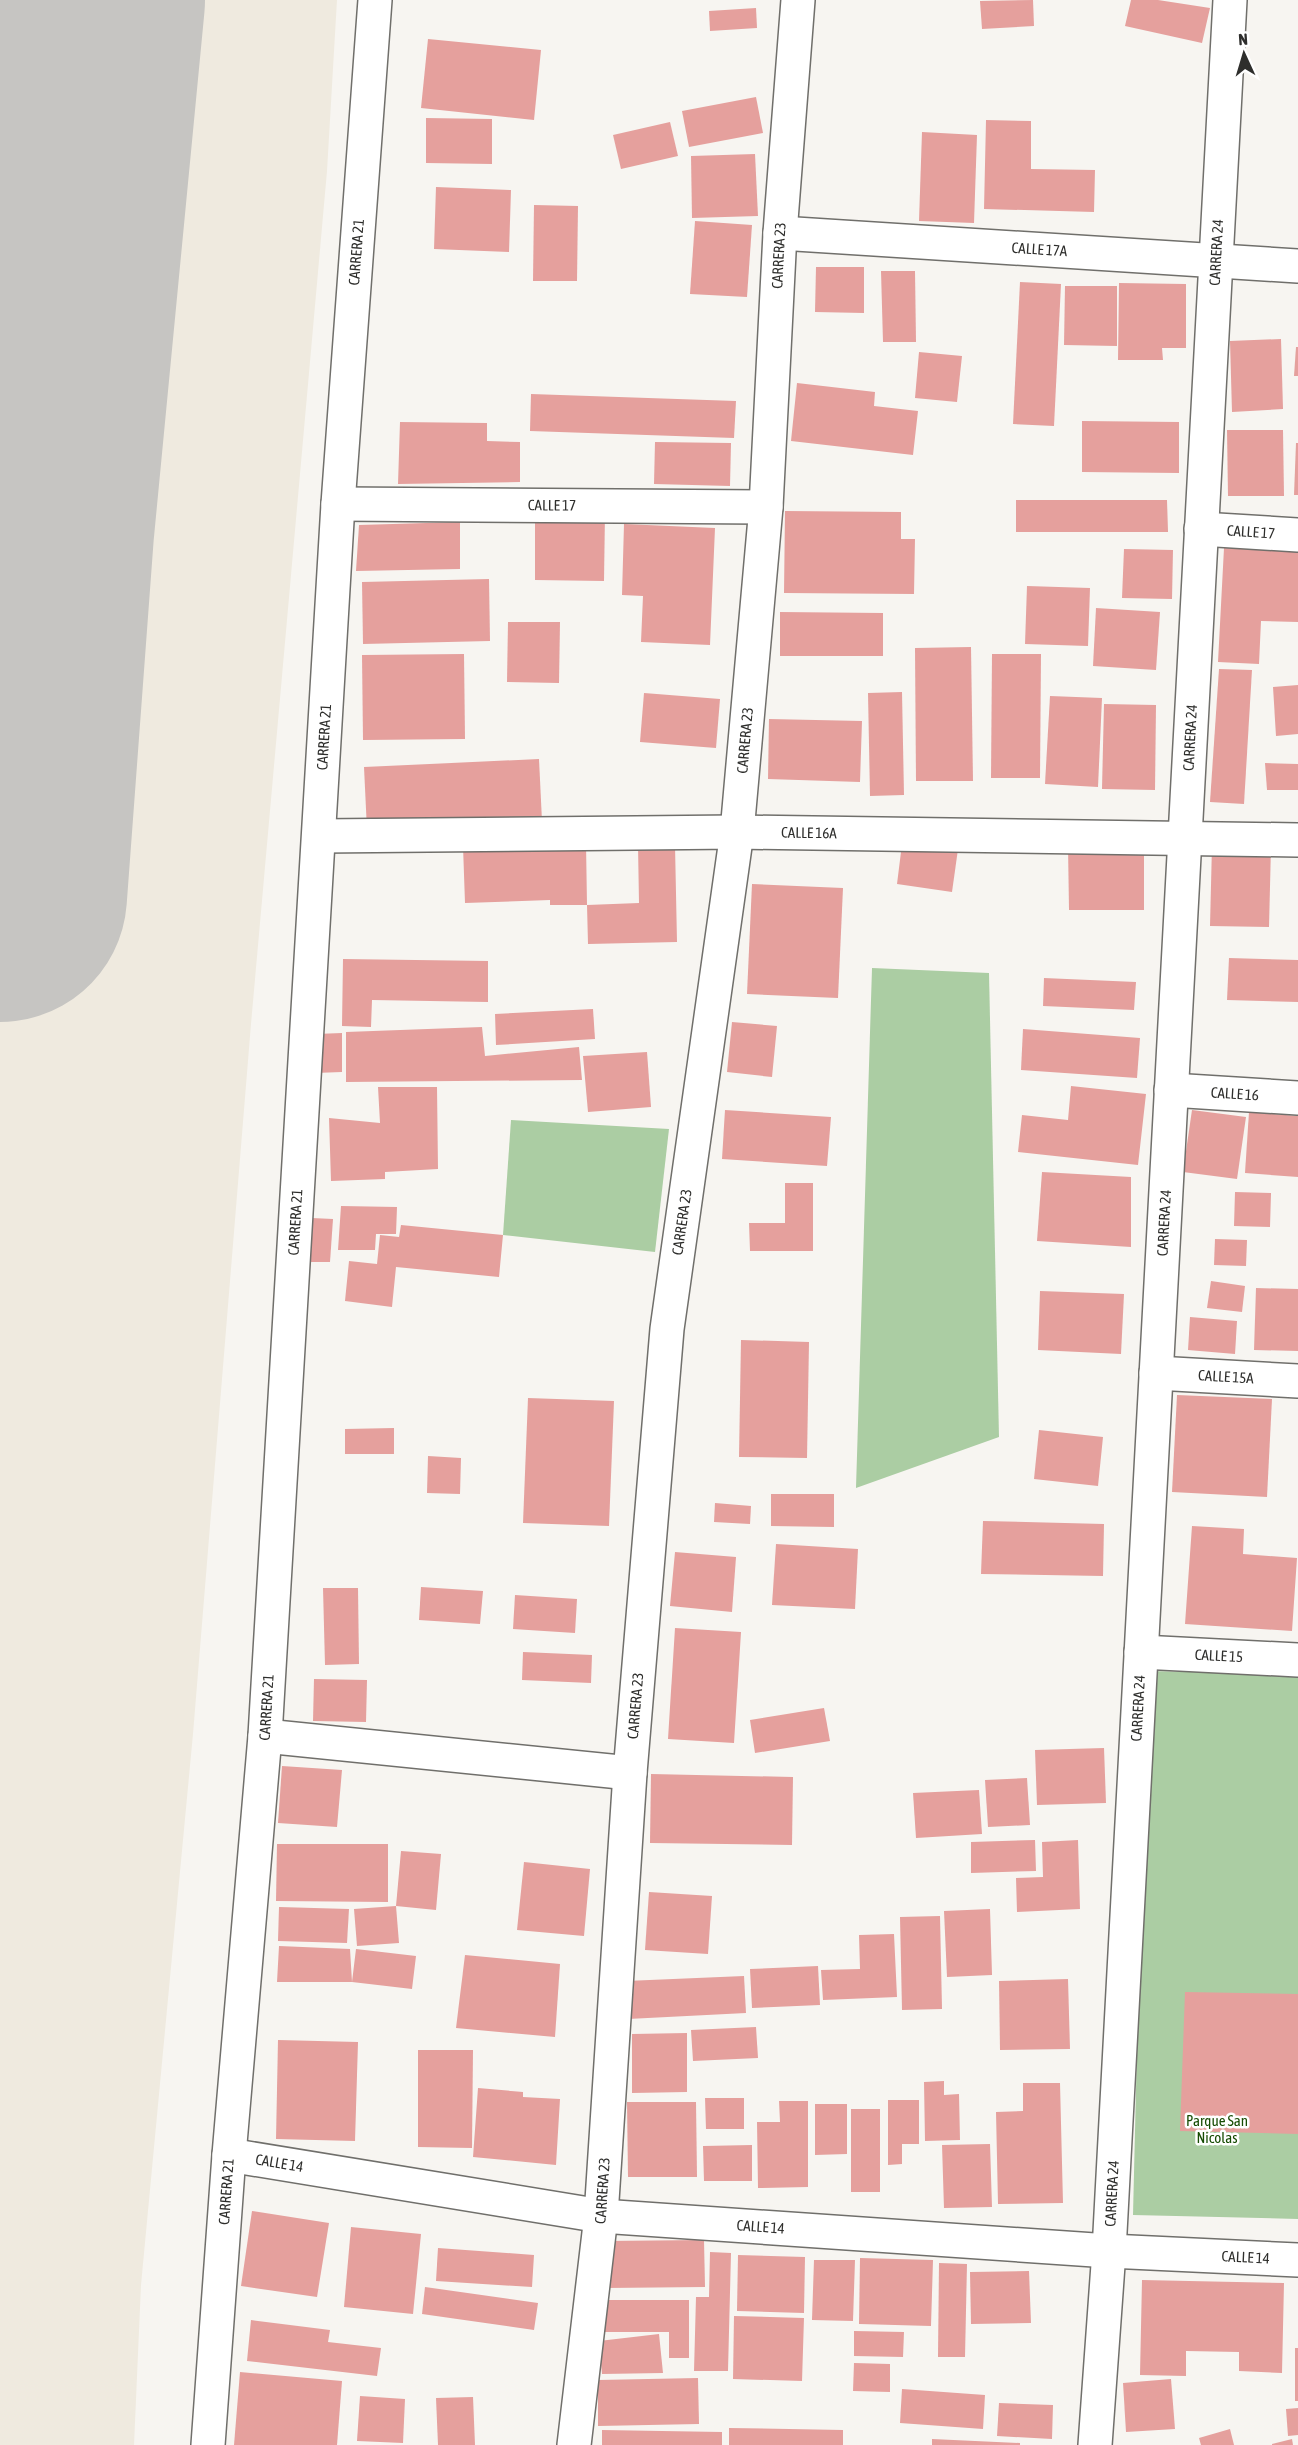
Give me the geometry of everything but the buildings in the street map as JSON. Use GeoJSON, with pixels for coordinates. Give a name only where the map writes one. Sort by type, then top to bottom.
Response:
{"type":"FeatureCollection","features":[{"type":"Feature","properties":{"kind":"street","name":"CARRERA 21"},"geometry":{"type":"LineString","coordinates":[[208,2445],[229,2155],[265,1736],[338,504],[375,0]]}},
{"type":"Feature","properties":{"kind":"street","name":"CARRERA 23"},"geometry":{"type":"LineString","coordinates":[[574,2445],[601,2216],[630,1773],[667,1329],[737,832],[766,507],[780,233],[798,0]]}},
{"type":"Feature","properties":{"kind":"street","name":"CARRERA 24"},"geometry":{"type":"LineString","coordinates":[[1095,2445],[1109,2251],[1230,0]]}},
{"type":"Feature","properties":{"kind":"street","name":"CALLE 17A"},"geometry":{"type":"LineString","coordinates":[[780,233],[1298,266]]}},
{"type":"Feature","properties":{"kind":"street","name":"CALLE 17"},"geometry":{"type":"LineString","coordinates":[[338,504],[766,507]]}},
{"type":"Feature","properties":{"kind":"street","name":"CALLE 17"},"geometry":{"type":"LineString","coordinates":[[1202,529],[1298,535]]}},
{"type":"Feature","properties":{"kind":"street","name":"CALLE 16A"},"geometry":{"type":"LineString","coordinates":[[320,836],[737,832],[1186,836],[1298,840]]}},
{"type":"Feature","properties":{"kind":"street","name":"CALLE 16"},"geometry":{"type":"LineString","coordinates":[[1171,1090],[1298,1098]]}},
{"type":"Feature","properties":{"kind":"street","name":"CALLE 15A"},"geometry":{"type":"LineString","coordinates":[[1156,1373],[1298,1381]]}},
{"type":"Feature","properties":{"kind":"street","name":"CALLE 15"},"geometry":{"type":"LineString","coordinates":[[1141,1652],[1298,1660]]}},
{"type":"Feature","properties":{"kind":"street"},"geometry":{"type":"LineString","coordinates":[[265,1736],[630,1773]]}},
{"type":"Feature","properties":{"kind":"street","name":"CALLE 14"},"geometry":{"type":"LineString","coordinates":[[229,2155],[601,2216],[1109,2251],[1298,2260]]}},
{"type":"Feature","properties":{"kind":"shaded area"},"geometry":{"type":"Polygon","coordinates":[[[0,0],[337,0],[327,171],[251,1024],[193,1734],[141,2285],[134,2445],[0,2445],[0,0]]]}},
{"type":"Feature","properties":{"kind":"green space"},"geometry":{"type":"Polygon","coordinates":[[[872,968],[989,973],[999,1437],[856,1488],[872,968]]]}},
{"type":"Feature","properties":{"kind":"green space"},"geometry":{"type":"Polygon","coordinates":[[[511,1120],[669,1129],[655,1252],[503,1235],[511,1120]]]}},
{"type":"Feature","properties":{"kind":"green space","name":"Parque San Nicolas"},"geometry":{"type":"Polygon","coordinates":[[[1146,1671],[1298,1674],[1298,2219],[1133,2215],[1146,1671]]]}},
{"type":"Feature","properties":{"kind":"taxiway"},"geometry":{"type":"LineString","coordinates":[[0,406],[30,381],[43,362]]}},
{"type":"Feature","properties":{"kind":"taxiway"},"geometry":{"type":"LineString","coordinates":[[0,449],[10,458],[22,476],[26,495],[27,531]]}},
{"type":"Feature","properties":{"kind":"taxiway"},"geometry":{"type":"LineString","coordinates":[[0,720],[16,690]]}},
{"type":"Feature","properties":{"kind":"taxiway"},"geometry":{"type":"LineString","coordinates":[[0,826],[5,838]]}},
{"type":"Feature","properties":{"kind":"runway"},"geometry":{"type":"LineString","coordinates":[[0,895],[27,531],[78,0]]}}]}
